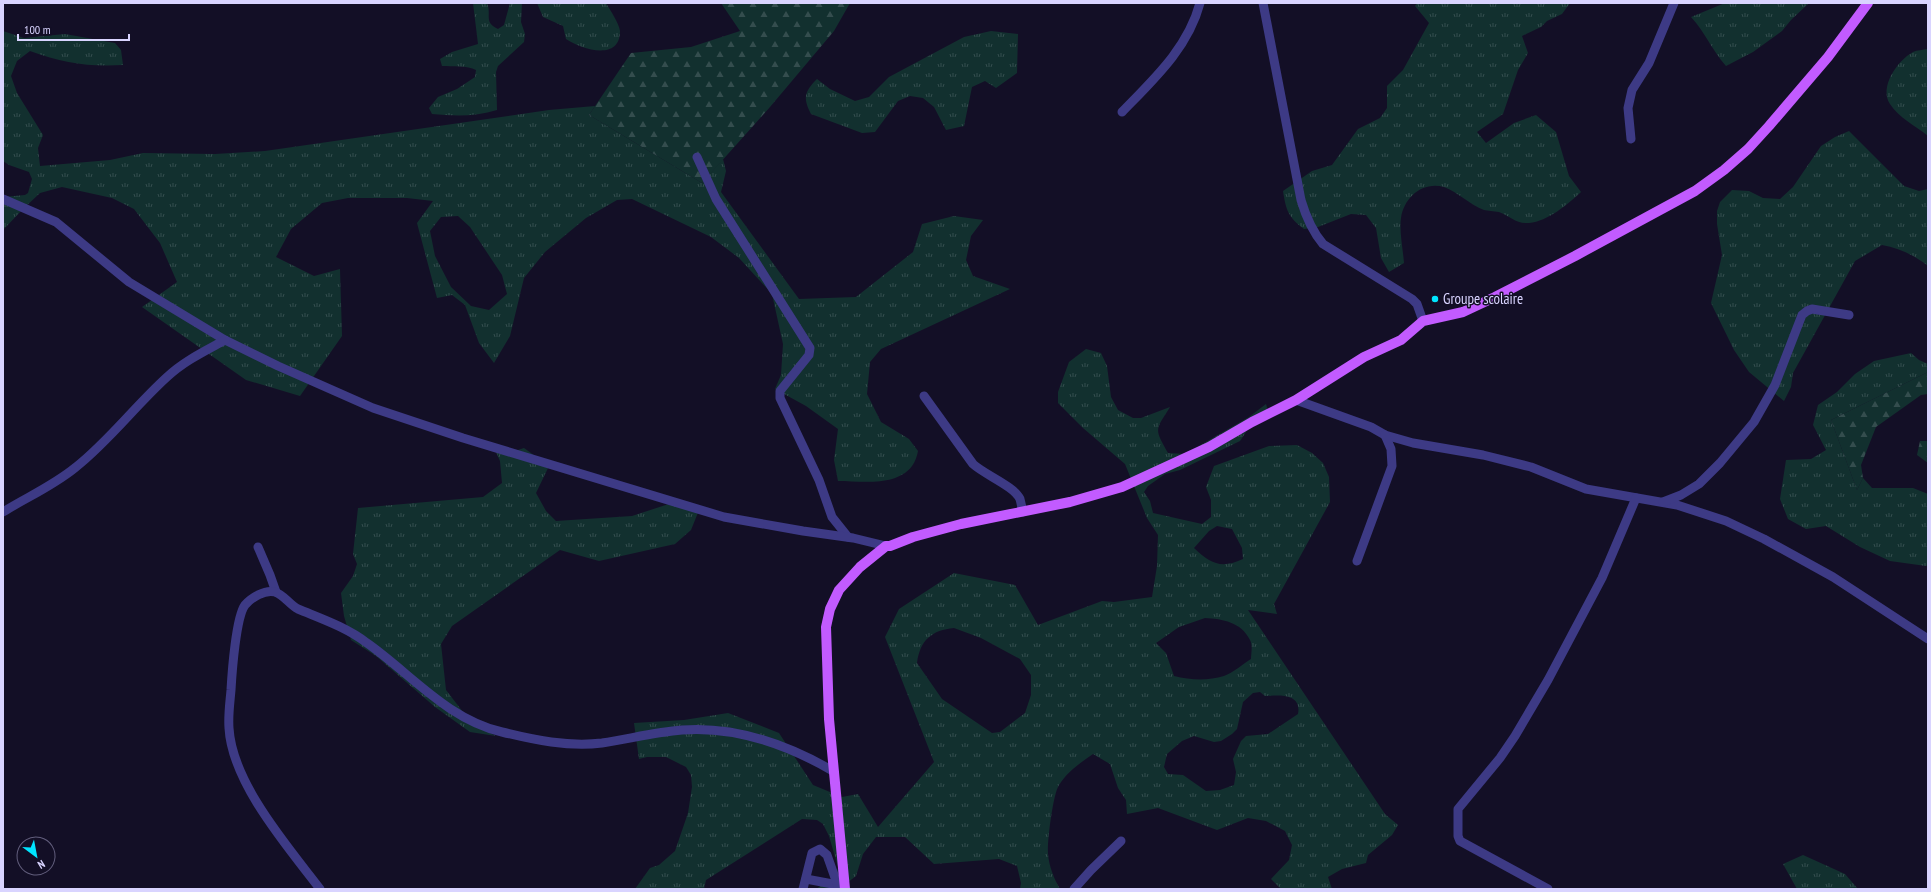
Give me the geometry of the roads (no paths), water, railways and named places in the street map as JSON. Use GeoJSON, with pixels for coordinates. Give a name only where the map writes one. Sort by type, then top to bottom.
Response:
{"type":"FeatureCollection","features":[{"type":"Feature","properties":{"kind":"main road"},"geometry":{"type":"LineString","coordinates":[[841,888],[829,719],[826,634],[830,609],[849,577],[886,546],[890,546],[913,537],[961,524],[1070,502],[1122,487],[1208,447],[1252,422],[1296,400],[1364,357],[1401,340],[1423,321],[1463,312],[1495,297],[1575,256],[1695,191],[1724,170],[1748,149],[1794,99],[1828,57],[1868,3]]}},
{"type":"Feature","properties":{"kind":"street"},"geometry":{"type":"LineString","coordinates":[[1122,112],[1157,76],[1184,43],[1197,16],[1200,3]]}},
{"type":"Feature","properties":{"kind":"street"},"geometry":{"type":"LineString","coordinates":[[1263,3],[1301,200],[1312,230],[1323,244],[1412,299],[1417,304],[1423,321]]}},
{"type":"Feature","properties":{"kind":"street"},"geometry":{"type":"LineString","coordinates":[[1631,139],[1628,108],[1632,90],[1649,63],[1674,3]]}},
{"type":"Feature","properties":{"kind":"street"},"geometry":{"type":"LineString","coordinates":[[697,157],[716,199],[810,348],[809,355],[780,391],[780,398],[819,480],[832,517],[848,537]]}},
{"type":"Feature","properties":{"kind":"street"},"geometry":{"type":"LineString","coordinates":[[3,199],[56,222],[129,282],[226,340],[278,366],[373,408],[463,438],[724,517],[848,537],[886,546]]}},
{"type":"Feature","properties":{"kind":"street"},"geometry":{"type":"LineString","coordinates":[[1660,503],[1681,495],[1699,484],[1720,463],[1754,422],[1775,385],[1802,315],[1812,309],[1849,315]]}},
{"type":"Feature","properties":{"kind":"street"},"geometry":{"type":"LineString","coordinates":[[3,512],[40,492],[75,468],[167,377],[190,360],[226,340]]}},
{"type":"Feature","properties":{"kind":"street"},"geometry":{"type":"LineString","coordinates":[[924,396],[973,464],[983,473],[1009,487],[1020,498],[1023,512]]}},
{"type":"Feature","properties":{"kind":"street"},"geometry":{"type":"LineString","coordinates":[[1296,400],[1370,427],[1385,435],[1413,443],[1483,455],[1531,467],[1586,489],[1677,505],[1726,521],[1764,539],[1846,585],[1928,639]]}},
{"type":"Feature","properties":{"kind":"street"},"geometry":{"type":"LineString","coordinates":[[1357,560],[1392,466],[1391,449],[1385,435]]}},
{"type":"Feature","properties":{"kind":"street"},"geometry":{"type":"LineString","coordinates":[[1548,889],[1460,841],[1458,836],[1458,809],[1516,736],[1548,680],[1602,578],[1636,498]]}},
{"type":"Feature","properties":{"kind":"street"},"geometry":{"type":"LineString","coordinates":[[258,548],[276,592],[296,608],[322,618],[364,640],[394,663],[436,700],[458,714],[483,726],[502,732],[553,743],[576,744],[602,743],[635,736],[684,730],[715,730],[754,737],[780,745],[817,761],[833,771]]}},
{"type":"Feature","properties":{"kind":"street"},"geometry":{"type":"LineString","coordinates":[[276,592],[268,592],[259,595],[250,601],[243,609],[239,625],[232,679],[229,729],[240,769],[253,794],[284,844],[320,889]]}},
{"type":"Feature","properties":{"kind":"street"},"geometry":{"type":"LineString","coordinates":[[1074,889],[1090,870],[1121,841]]}},
{"type":"Feature","properties":{"kind":"street"},"geometry":{"type":"LineString","coordinates":[[803,889],[812,853],[820,849],[827,855],[841,888]]}},
{"type":"Feature","properties":{"kind":"street"},"geometry":{"type":"LineString","coordinates":[[806,879],[841,888]]}},
{"type":"Feature","properties":{"kind":"place","name":"Groupe scolaire"},"geometry":{"type":"Point","coordinates":[1435,299]}}]}
